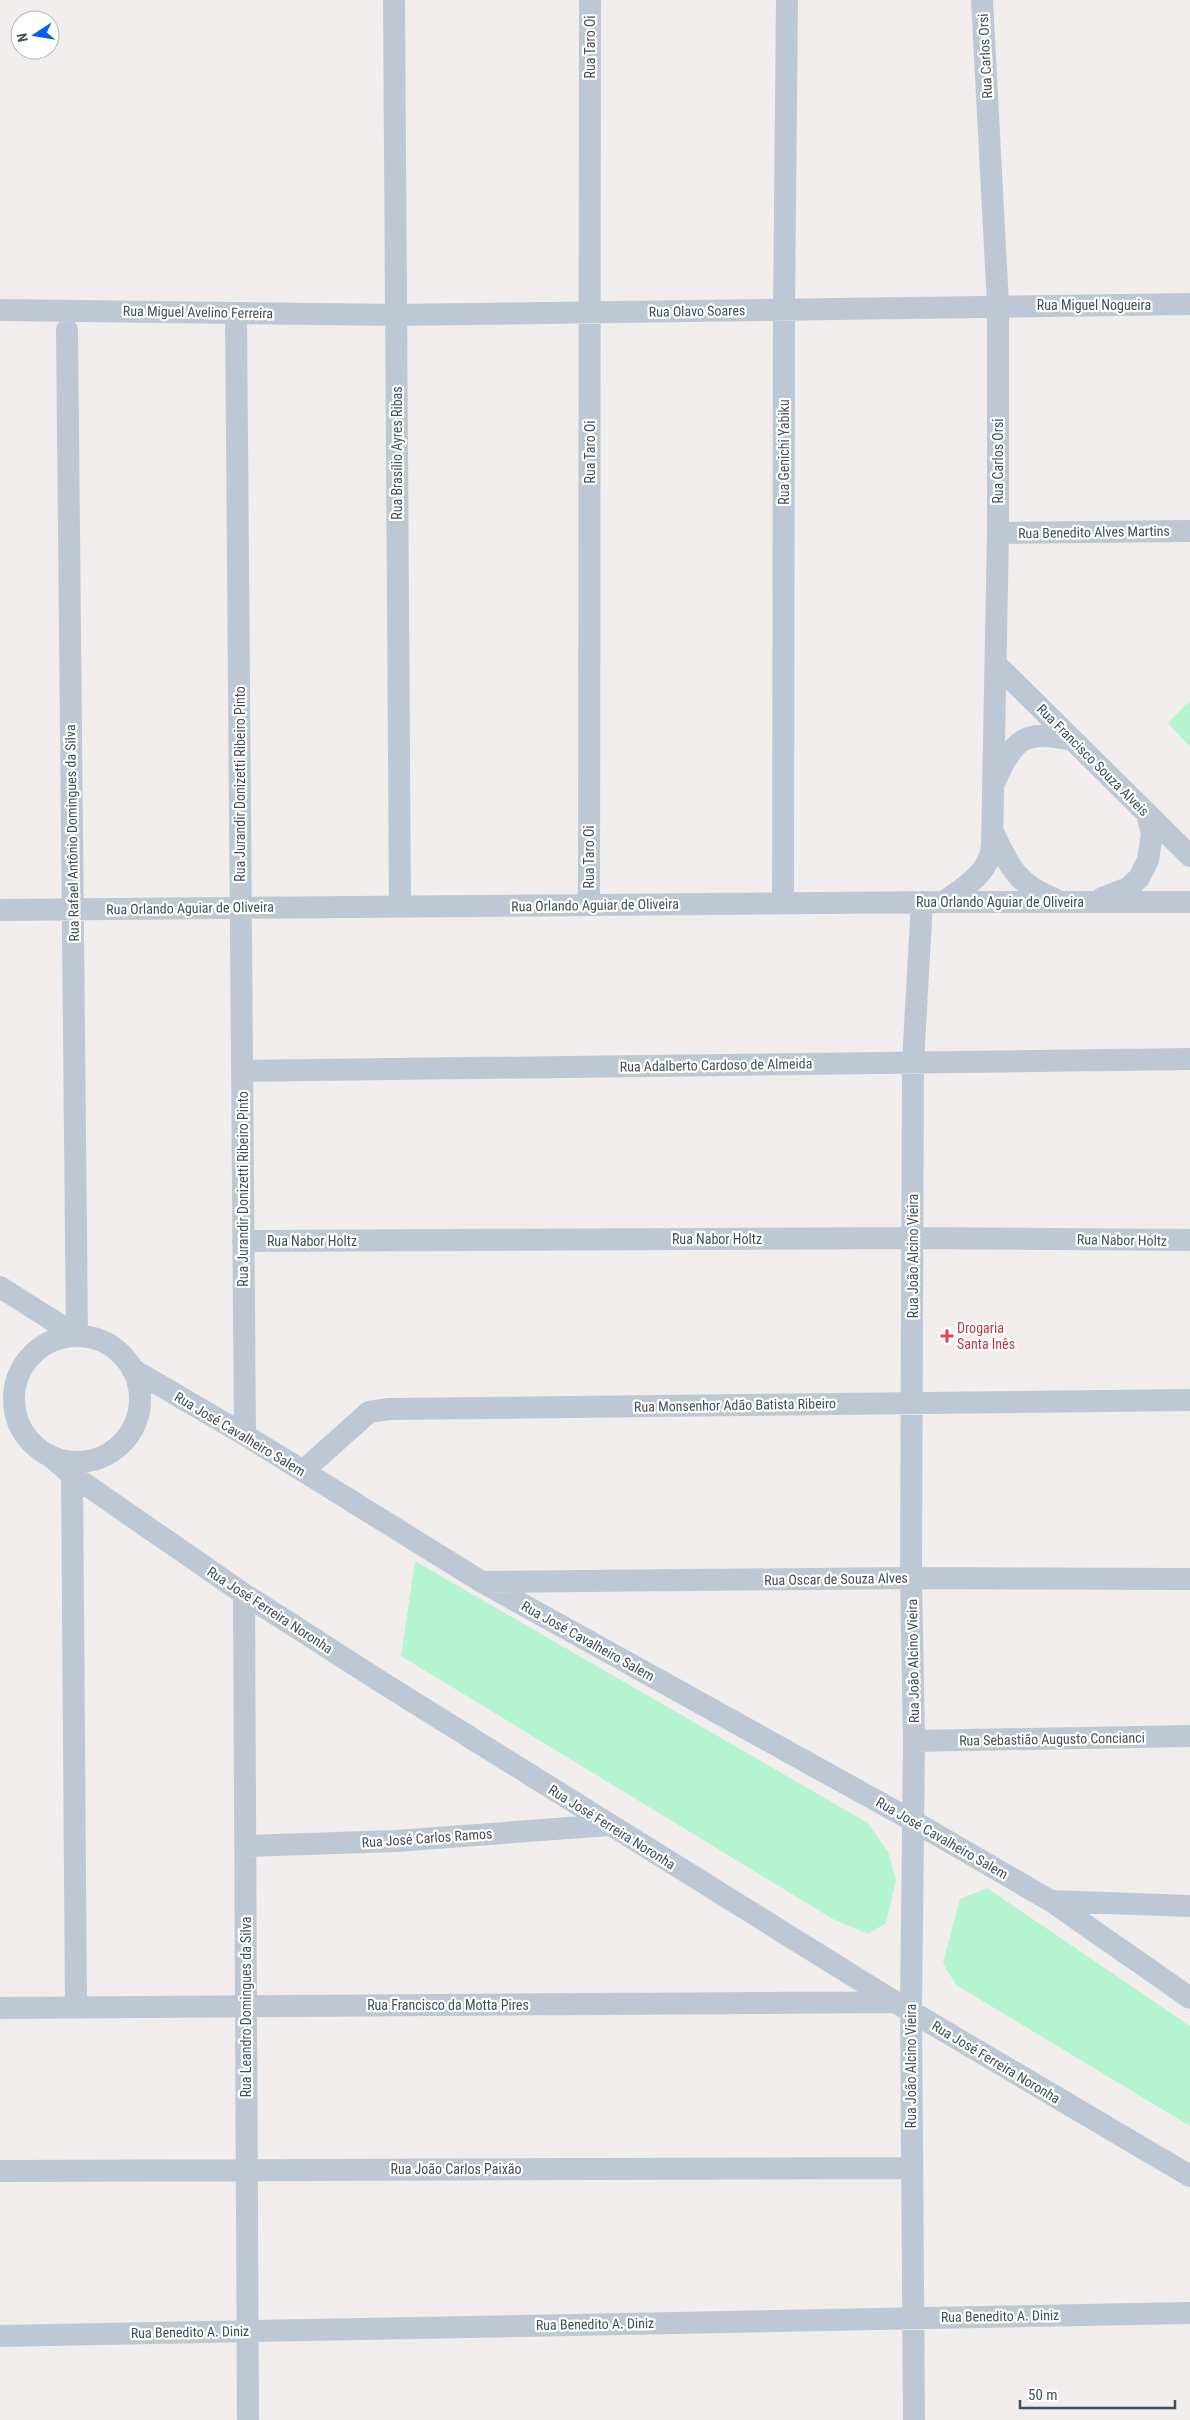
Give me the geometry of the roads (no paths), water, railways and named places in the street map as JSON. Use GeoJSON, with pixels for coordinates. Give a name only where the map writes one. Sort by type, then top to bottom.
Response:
{"type":"FeatureCollection","features":[{"type":"Feature","properties":{"kind":"street","name":"Rua Brasílio Ayres Ribas"},"geometry":{"type":"LineString","coordinates":[[394,0],[400,907]]}},
{"type":"Feature","properties":{"kind":"street","name":"Rua Taro Oi"},"geometry":{"type":"LineString","coordinates":[[589,905],[590,0]]}},
{"type":"Feature","properties":{"kind":"street","name":"Rua Genichi Yabiku"},"geometry":{"type":"LineString","coordinates":[[784,903],[784,310],[787,0]]}},
{"type":"Feature","properties":{"kind":"street","name":"Rua Carlos Orsi"},"geometry":{"type":"LineString","coordinates":[[934,902],[985,869],[990,858],[992,828],[998,533],[998,305],[982,0]]}},
{"type":"Feature","properties":{"kind":"street","name":"Rua Miguel Nogueira"},"geometry":{"type":"LineString","coordinates":[[998,305],[1190,304]]}},
{"type":"Feature","properties":{"kind":"street","name":"Rua Olavo Soares"},"geometry":{"type":"LineString","coordinates":[[396,315],[998,305]]}},
{"type":"Feature","properties":{"kind":"street","name":"Rua Miguel Avelino Ferreira"},"geometry":{"type":"LineString","coordinates":[[0,310],[396,315]]}},
{"type":"Feature","properties":{"kind":"street","name":"Rua Jurandir Donizetti Ribeiro Pinto"},"geometry":{"type":"LineString","coordinates":[[236,313],[245,1436]]}},
{"type":"Feature","properties":{"kind":"street","name":"Rua Rafael Antônio Domingues da Silva"},"geometry":{"type":"LineString","coordinates":[[67,330],[77,1336]]}},
{"type":"Feature","properties":{"kind":"street","name":"Rua Benedito Alves Martins"},"geometry":{"type":"LineString","coordinates":[[998,533],[1190,531]]}},
{"type":"Feature","properties":{"kind":"street","name":"Rua Francisco Souza Alveis"},"geometry":{"type":"LineString","coordinates":[[996,664],[1190,856]]}},
{"type":"Feature","properties":{"kind":"street"},"geometry":{"type":"LineString","coordinates":[[993,785],[1012,749],[1025,738],[1037,735],[1072,740]]}},
{"type":"Feature","properties":{"kind":"street"},"geometry":{"type":"LineString","coordinates":[[1094,902],[1128,888],[1139,878],[1148,860],[1152,834],[1147,813]]}},
{"type":"Feature","properties":{"kind":"street"},"geometry":{"type":"LineString","coordinates":[[992,828],[1011,870],[1040,894],[1061,902]]}},
{"type":"Feature","properties":{"kind":"street","name":"Rua João Alcino Vieira"},"geometry":{"type":"LineString","coordinates":[[914,2420],[912,2168],[903,2007],[913,1821],[914,1741],[912,1578],[913,1062],[934,902]]}},
{"type":"Feature","properties":{"kind":"street","name":"Rua Orlando Aguiar de Oliveira"},"geometry":{"type":"LineString","coordinates":[[0,910],[784,903],[1190,902]]}},
{"type":"Feature","properties":{"kind":"street","name":"Rua Adalberto Cardoso de Almeida"},"geometry":{"type":"LineString","coordinates":[[242,1072],[1190,1058]]}},
{"type":"Feature","properties":{"kind":"street","name":"Rua Nabor Holtz"},"geometry":{"type":"LineString","coordinates":[[244,1241],[913,1238],[1190,1240]]}},
{"type":"Feature","properties":{"kind":"street"},"geometry":{"type":"LineString","coordinates":[[0,1287],[77,1336],[105,1343],[116,1349],[132,1369],[139,1393],[139,1405],[137,1418],[126,1438],[112,1451],[96,1459],[72,1462],[41,1450],[23,1431],[15,1408],[16,1384],[20,1372],[34,1352],[56,1339],[77,1336]]}},
{"type":"Feature","properties":{"kind":"street","name":"Rua José Cavalheiro Salem"},"geometry":{"type":"LineString","coordinates":[[132,1369],[303,1471],[482,1582],[1052,1900],[1190,1998]]}},
{"type":"Feature","properties":{"kind":"street","name":"Rua Monsenhor Adão Batista Ribeiro"},"geometry":{"type":"LineString","coordinates":[[303,1471],[369,1412],[389,1409],[1190,1400]]}},
{"type":"Feature","properties":{"kind":"street","name":"Rua José Ferreira Noronha"},"geometry":{"type":"LineString","coordinates":[[0,1424],[41,1450],[72,1475],[244,1594],[386,1685],[903,2007],[1190,2176]]}},
{"type":"Feature","properties":{"kind":"street"},"geometry":{"type":"LineString","coordinates":[[72,1475],[76,2008]]}},
{"type":"Feature","properties":{"kind":"street","name":"Rua Oscar de Souza Alves"},"geometry":{"type":"LineString","coordinates":[[482,1582],[912,1578],[1190,1579]]}},
{"type":"Feature","properties":{"kind":"street","name":"Rua Leandro Domingues da Silva"},"geometry":{"type":"LineString","coordinates":[[244,1594],[248,2420]]}},
{"type":"Feature","properties":{"kind":"street","name":"Rua Sebastião Augusto Concianci"},"geometry":{"type":"LineString","coordinates":[[914,1741],[1190,1736]]}},
{"type":"Feature","properties":{"kind":"street","name":"Rua José Carlos Ramos"},"geometry":{"type":"LineString","coordinates":[[245,1846],[396,1841],[609,1825]]}},
{"type":"Feature","properties":{"kind":"street","name":"Rua José Cavalheiro Salem"},"geometry":{"type":"LineString","coordinates":[[1052,1900],[1190,1906]]}},
{"type":"Feature","properties":{"kind":"street","name":"Rua Francisco da Motta Pires"},"geometry":{"type":"LineString","coordinates":[[0,2008],[903,2007]]}},
{"type":"Feature","properties":{"kind":"street","name":"Rua João Carlos Paixão"},"geometry":{"type":"LineString","coordinates":[[0,2171],[912,2168]]}},
{"type":"Feature","properties":{"kind":"street","name":"Rua Benedito A. Diniz"},"geometry":{"type":"LineString","coordinates":[[0,2336],[1190,2313]]}},
{"type":"Feature","properties":{"kind":"place","name":"Drogaria Santa Inês"},"geometry":{"type":"Point","coordinates":[947,1336]}}]}
